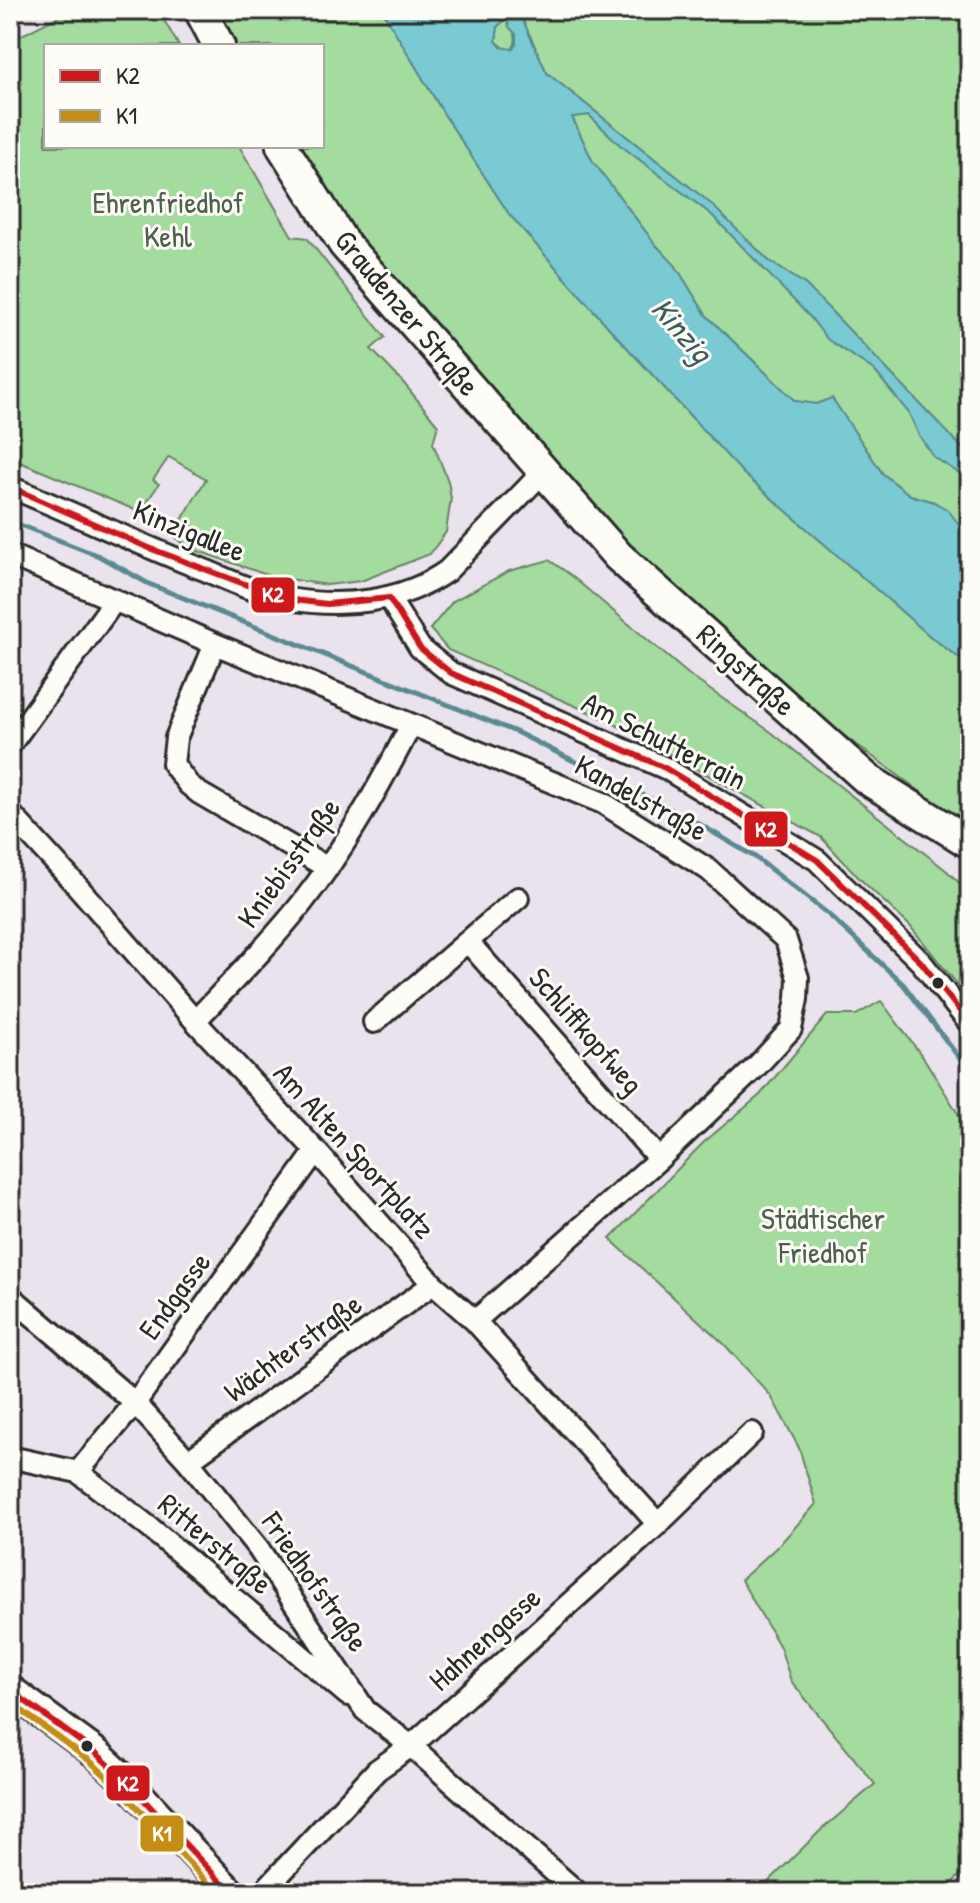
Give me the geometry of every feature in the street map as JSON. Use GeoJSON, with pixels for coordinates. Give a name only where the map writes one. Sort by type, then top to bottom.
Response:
{"type":"FeatureCollection","features":[{"type":"Feature","properties":{"kind":"main road"},"geometry":{"type":"LineString","coordinates":[[200,10],[218,44]]}},
{"type":"Feature","properties":{"kind":"main road","name":"Graudenzer Straße"},"geometry":{"type":"LineString","coordinates":[[283,148],[344,244],[543,472]]}},
{"type":"Feature","properties":{"kind":"main road","name":"Ringstraße"},"geometry":{"type":"LineString","coordinates":[[543,472],[618,556],[867,779],[970,843]]}},
{"type":"Feature","properties":{"kind":"street","name":"Kinzigallee"},"geometry":{"type":"LineString","coordinates":[[10,487],[149,548],[284,599],[327,604],[389,598],[432,581],[447,571],[543,472]]}},
{"type":"Feature","properties":{"kind":"street","name":"Kandelstraße"},"geometry":{"type":"LineString","coordinates":[[10,555],[215,644],[603,803],[709,870],[786,940],[798,978],[791,1029],[756,1067],[659,1159],[475,1321]]}},
{"type":"Feature","properties":{"kind":"street","name":"Am Schutterrain"},"geometry":{"type":"LineString","coordinates":[[389,598],[420,648],[451,673],[665,768],[817,860],[921,962],[970,1024]]}},
{"type":"Feature","properties":{"kind":"street"},"geometry":{"type":"LineString","coordinates":[[10,745],[115,600]]}},
{"type":"Feature","properties":{"kind":"street"},"geometry":{"type":"LineString","coordinates":[[215,644],[176,738],[173,764],[199,793],[328,868]]}},
{"type":"Feature","properties":{"kind":"street","name":"Kniebisstraße"},"geometry":{"type":"LineString","coordinates":[[195,1021],[274,937],[328,868],[383,779],[411,725]]}},
{"type":"Feature","properties":{"kind":"street","name":"Am Alten Sportplatz"},"geometry":{"type":"LineString","coordinates":[[10,813],[433,1284],[475,1321],[658,1524]]}},
{"type":"Feature","properties":{"kind":"street"},"geometry":{"type":"LineString","coordinates":[[374,1022],[518,898]]}},
{"type":"Feature","properties":{"kind":"street","name":"Schliffkopfweg"},"geometry":{"type":"LineString","coordinates":[[468,942],[659,1159]]}},
{"type":"Feature","properties":{"kind":"street","name":"Endgasse"},"geometry":{"type":"LineString","coordinates":[[78,1472],[135,1403],[316,1151]]}},
{"type":"Feature","properties":{"kind":"street","name":"Wächterstraße"},"geometry":{"type":"LineString","coordinates":[[188,1461],[433,1284]]}},
{"type":"Feature","properties":{"kind":"street","name":"Friedhofstraße"},"geometry":{"type":"LineString","coordinates":[[10,1296],[135,1403],[188,1461],[258,1548],[365,1710],[411,1746],[578,1893]]}},
{"type":"Feature","properties":{"kind":"street","name":"Hahnengasse"},"geometry":{"type":"LineString","coordinates":[[262,1893],[377,1770],[411,1746],[658,1524],[752,1433]]}},
{"type":"Feature","properties":{"kind":"street","name":"Ritterstraße"},"geometry":{"type":"LineString","coordinates":[[10,1457],[78,1472],[149,1527],[365,1710]]}},
{"type":"Feature","properties":{"kind":"street"},"geometry":{"type":"LineString","coordinates":[[10,1690],[107,1763],[231,1893]]}},
{"type":"Feature","properties":{"kind":"green space","name":"Ehrenfriedhof Kehl"},"geometry":{"type":"Polygon","coordinates":[[[71,10],[158,10],[178,44],[44,44],[44,148],[240,148],[292,236],[307,238],[385,337],[371,349],[438,425],[433,443],[448,481],[451,498],[446,532],[430,554],[361,581],[327,585],[270,576],[189,548],[173,535],[206,479],[169,457],[153,480],[159,484],[140,512],[10,458],[10,41],[71,10]]]}},
{"type":"Feature","properties":{"kind":"green space"},"geometry":{"type":"Polygon","coordinates":[[[213,10],[382,10],[509,214],[611,330],[744,474],[931,637],[970,666],[970,828],[820,718],[642,558],[434,332],[349,227],[294,148],[324,148],[324,44],[233,44],[213,10]]]}},
{"type":"Feature","properties":{"kind":"green space"},"geometry":{"type":"Polygon","coordinates":[[[518,10],[970,10],[970,456],[806,285],[769,261],[705,199],[547,73],[518,10]]]}},
{"type":"Feature","properties":{"kind":"green space"},"geometry":{"type":"Polygon","coordinates":[[[507,18],[516,37],[512,49],[505,49],[496,41],[498,26],[507,18]]]}},
{"type":"Feature","properties":{"kind":"green space"},"geometry":{"type":"Polygon","coordinates":[[[589,115],[619,144],[712,215],[827,338],[874,370],[909,413],[934,457],[970,480],[970,539],[934,502],[910,495],[883,474],[832,399],[816,404],[795,401],[706,315],[675,265],[655,244],[592,160],[572,117],[589,115]]]}},
{"type":"Feature","properties":{"kind":"green space"},"geometry":{"type":"Polygon","coordinates":[[[549,560],[693,678],[771,732],[947,871],[970,893],[970,1000],[910,926],[821,837],[607,720],[448,650],[430,629],[453,601],[509,571],[549,560]]]}},
{"type":"Feature","properties":{"kind":"green space","name":"Städtischer Friedhof"},"geometry":{"type":"Polygon","coordinates":[[[881,1001],[925,1060],[970,1133],[970,1887],[959,1876],[942,1893],[757,1893],[820,1831],[875,1784],[791,1681],[780,1647],[741,1580],[780,1544],[816,1504],[799,1448],[771,1396],[724,1344],[610,1239],[703,1143],[760,1095],[827,1015],[856,1015],[881,1001]]]}},
{"type":"Feature","properties":{"kind":"water","name":"Kinzig"},"geometry":{"type":"Polygon","coordinates":[[[382,10],[518,10],[547,73],[710,203],[769,261],[806,285],[970,456],[970,480],[934,457],[909,413],[874,370],[827,339],[811,318],[712,215],[619,144],[589,115],[572,117],[592,160],[655,244],[675,265],[706,315],[795,401],[816,404],[832,398],[883,474],[910,495],[948,510],[970,539],[970,666],[931,637],[744,474],[509,214],[382,10]],[[507,18],[498,26],[496,41],[501,47],[512,49],[516,44],[516,34],[509,27],[507,18]]]}},
{"type":"Feature","properties":{"kind":"waterway"},"geometry":{"type":"LineString","coordinates":[[10,521],[99,556],[149,584],[516,732],[694,821],[755,857],[828,914],[903,984],[970,1072]]}},
{"type":"Feature","properties":{"kind":"transit line","name":"K2"},"geometry":{"type":"LineString","coordinates":[[10,487],[149,548],[284,599],[327,604],[389,598],[420,648],[451,673],[665,768],[817,860],[921,962],[970,1024]]}},
{"type":"Feature","properties":{"kind":"transit line","name":"K2"},"geometry":{"type":"LineString","coordinates":[[10,1690],[96,1753],[231,1893]]}},
{"type":"Feature","properties":{"kind":"transit line","name":"K1"},"geometry":{"type":"LineString","coordinates":[[10,1702],[90,1761],[217,1893]]}}]}
